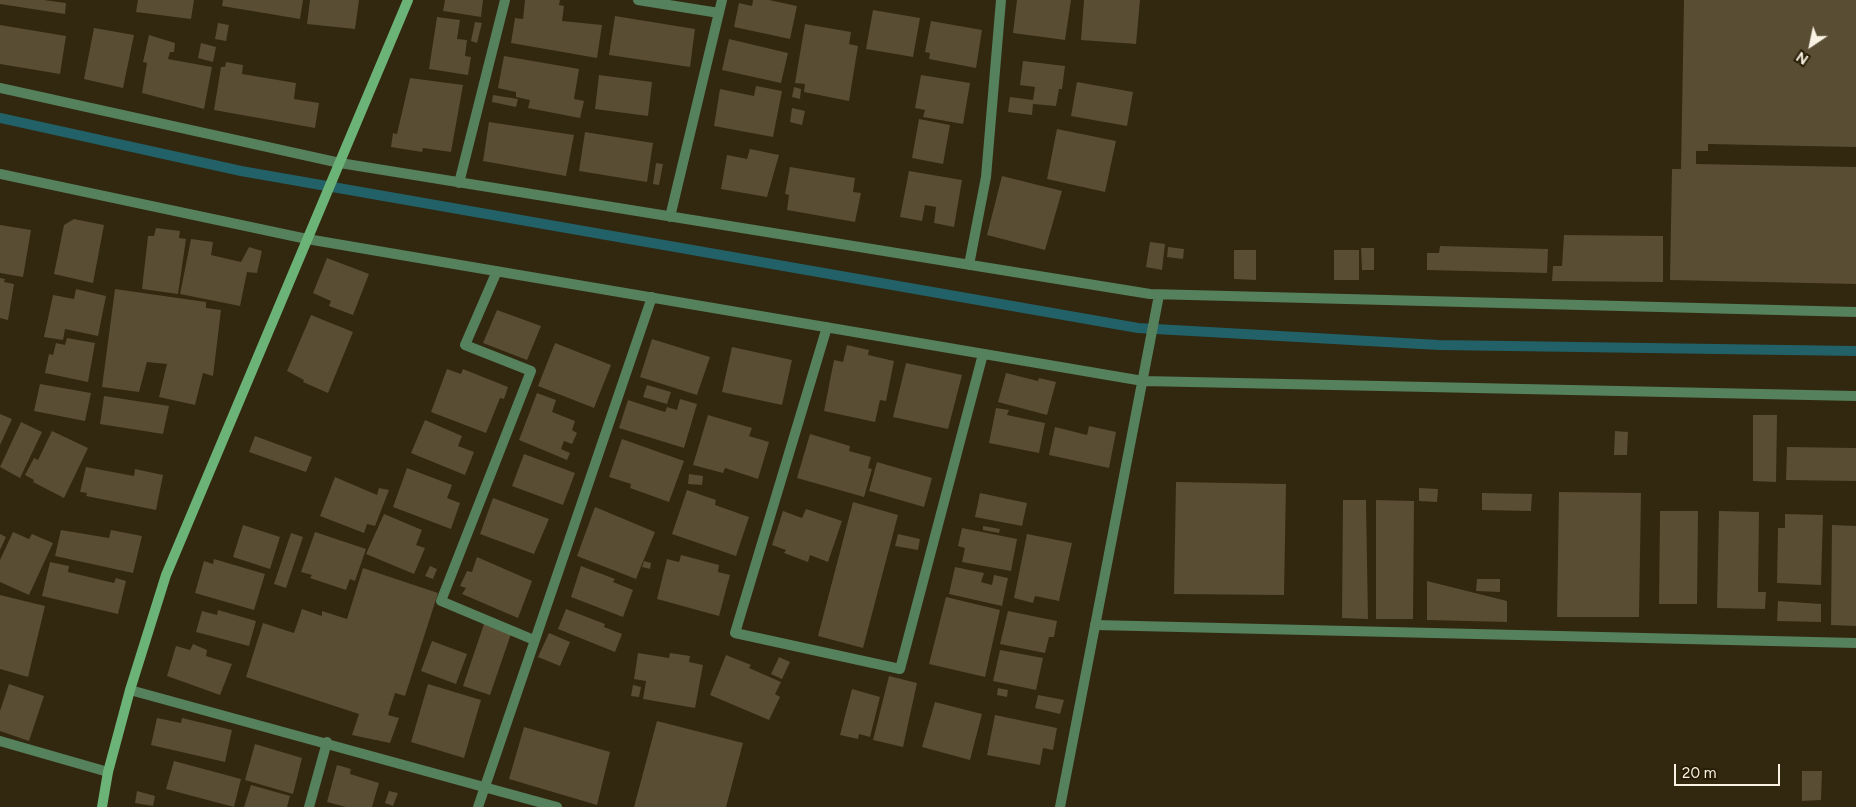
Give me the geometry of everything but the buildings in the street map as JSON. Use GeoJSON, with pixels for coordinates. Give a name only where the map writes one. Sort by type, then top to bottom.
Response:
{"type":"FeatureCollection","features":[{"type":"Feature","properties":{"kind":"street"},"geometry":{"type":"LineString","coordinates":[[102,807],[108,772],[130,690],[166,575],[408,0]]}},
{"type":"Feature","properties":{"kind":"street"},"geometry":{"type":"LineString","coordinates":[[460,182],[505,0]]}},
{"type":"Feature","properties":{"kind":"street"},"geometry":{"type":"LineString","coordinates":[[638,0],[719,13]]}},
{"type":"Feature","properties":{"kind":"street"},"geometry":{"type":"LineString","coordinates":[[670,217],[722,0]]}},
{"type":"Feature","properties":{"kind":"street"},"geometry":{"type":"LineString","coordinates":[[969,265],[986,177],[1001,0]]}},
{"type":"Feature","properties":{"kind":"street"},"geometry":{"type":"LineString","coordinates":[[0,88],[340,163],[1159,294],[1856,312]]}},
{"type":"Feature","properties":{"kind":"street"},"geometry":{"type":"LineString","coordinates":[[0,174],[308,239],[1143,381],[1856,396]]}},
{"type":"Feature","properties":{"kind":"street"},"geometry":{"type":"LineString","coordinates":[[497,271],[465,345],[531,371],[441,602],[534,640]]}},
{"type":"Feature","properties":{"kind":"street"},"geometry":{"type":"LineString","coordinates":[[1060,807],[1159,294]]}},
{"type":"Feature","properties":{"kind":"street"},"geometry":{"type":"LineString","coordinates":[[478,807],[483,786],[652,297]]}},
{"type":"Feature","properties":{"kind":"street"},"geometry":{"type":"LineString","coordinates":[[827,327],[735,633],[900,669],[983,354]]}},
{"type":"Feature","properties":{"kind":"street"},"geometry":{"type":"LineString","coordinates":[[1096,625],[1856,643]]}},
{"type":"Feature","properties":{"kind":"street"},"geometry":{"type":"LineString","coordinates":[[130,690],[327,742],[557,807]]}},
{"type":"Feature","properties":{"kind":"street"},"geometry":{"type":"LineString","coordinates":[[0,741],[108,772]]}},
{"type":"Feature","properties":{"kind":"street"},"geometry":{"type":"LineString","coordinates":[[310,807],[327,742]]}},
{"type":"Feature","properties":{"kind":"waterway"},"geometry":{"type":"LineString","coordinates":[[0,118],[241,171],[1138,328],[1439,345],[1856,351]]}}]}
